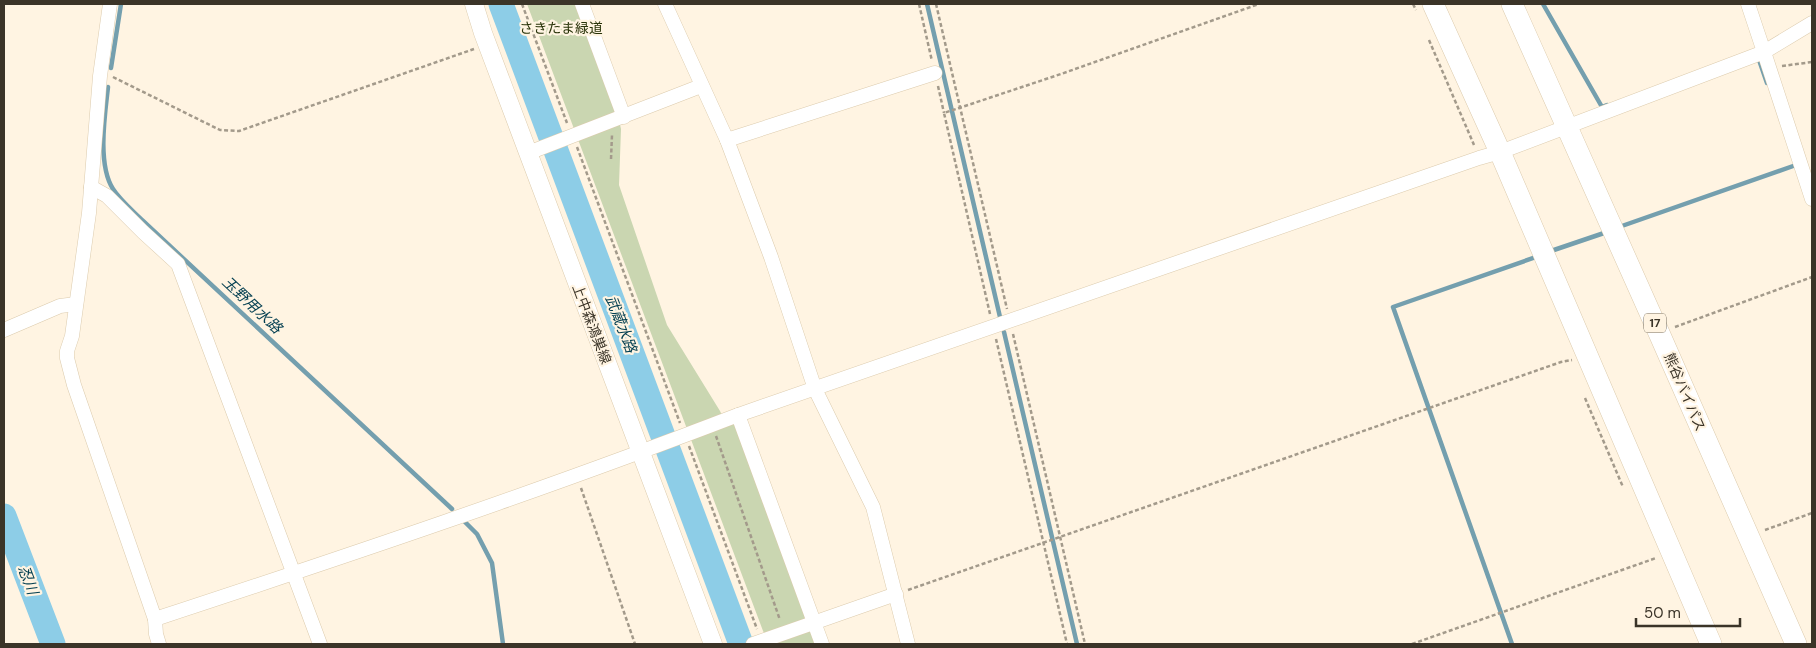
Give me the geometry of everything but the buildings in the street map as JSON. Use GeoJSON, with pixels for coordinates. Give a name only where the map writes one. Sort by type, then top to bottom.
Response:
{"type":"FeatureCollection","features":[{"type":"Feature","properties":{"kind":"highway","name":"熊谷バイパス"},"geometry":{"type":"LineString","coordinates":[[1512,4],[1796,644]]}},
{"type":"Feature","properties":{"kind":"highway"},"geometry":{"type":"LineString","coordinates":[[1425,8],[1500,152],[1711,644]]}},
{"type":"Feature","properties":{"kind":"main road","name":"上中森鴻巣線"},"geometry":{"type":"LineString","coordinates":[[474,4],[487,45],[534,151],[647,450],[712,644]]}},
{"type":"Feature","properties":{"kind":"street"},"geometry":{"type":"LineString","coordinates":[[110,4],[100,76],[91,187],[72,336],[68,351],[70,370],[155,619],[156,634],[160,644]]}},
{"type":"Feature","properties":{"kind":"street"},"geometry":{"type":"LineString","coordinates":[[582,4],[624,117]]}},
{"type":"Feature","properties":{"kind":"street"},"geometry":{"type":"LineString","coordinates":[[665,4],[727,140],[771,257],[815,389],[873,508],[908,644]]}},
{"type":"Feature","properties":{"kind":"street"},"geometry":{"type":"LineString","coordinates":[[1748,4],[1812,199]]}},
{"type":"Feature","properties":{"kind":"street"},"geometry":{"type":"LineString","coordinates":[[155,619],[577,475],[647,450],[680,432],[712,426],[738,415],[1500,152],[1764,52],[1812,23]]}},
{"type":"Feature","properties":{"kind":"street"},"geometry":{"type":"LineString","coordinates":[[727,140],[935,72]]}},
{"type":"Feature","properties":{"kind":"street"},"geometry":{"type":"LineString","coordinates":[[534,151],[701,86]]}},
{"type":"Feature","properties":{"kind":"street"},"geometry":{"type":"LineString","coordinates":[[91,187],[107,196],[178,264],[320,644]]}},
{"type":"Feature","properties":{"kind":"street"},"geometry":{"type":"LineString","coordinates":[[4,330],[60,306],[76,304]]}},
{"type":"Feature","properties":{"kind":"street"},"geometry":{"type":"LineString","coordinates":[[738,415],[822,644]]}},
{"type":"Feature","properties":{"kind":"street"},"geometry":{"type":"LineString","coordinates":[[757,643],[896,594]]}},
{"type":"Feature","properties":{"kind":"path"},"geometry":{"type":"LineString","coordinates":[[522,4],[680,432]]}},
{"type":"Feature","properties":{"kind":"path"},"geometry":{"type":"LineString","coordinates":[[1067,644],[1045,542],[944,113],[1259,4]]}},
{"type":"Feature","properties":{"kind":"path"},"geometry":{"type":"LineString","coordinates":[[1413,4],[1425,8]]}},
{"type":"Feature","properties":{"kind":"path"},"geometry":{"type":"LineString","coordinates":[[1429,40],[1479,158]]}},
{"type":"Feature","properties":{"kind":"path"},"geometry":{"type":"LineString","coordinates":[[100,76],[118,79],[220,130],[239,131],[487,45]]}},
{"type":"Feature","properties":{"kind":"path"},"geometry":{"type":"LineString","coordinates":[[1769,68],[1812,62]]}},
{"type":"Feature","properties":{"kind":"path"},"geometry":{"type":"LineString","coordinates":[[1659,333],[1812,277]]}},
{"type":"Feature","properties":{"kind":"path"},"geometry":{"type":"LineString","coordinates":[[896,594],[1561,362],[1575,359]]}},
{"type":"Feature","properties":{"kind":"path"},"geometry":{"type":"LineString","coordinates":[[712,426],[784,634]]}},
{"type":"Feature","properties":{"kind":"path"},"geometry":{"type":"LineString","coordinates":[[690,447],[757,643]]}},
{"type":"Feature","properties":{"kind":"path"},"geometry":{"type":"LineString","coordinates":[[577,475],[635,644]]}},
{"type":"Feature","properties":{"kind":"path"},"geometry":{"type":"LineString","coordinates":[[1747,536],[1812,513]]}},
{"type":"Feature","properties":{"kind":"path"},"geometry":{"type":"LineString","coordinates":[[1412,644],[1656,558]]}},
{"type":"Feature","properties":{"kind":"green space","name":"さきたま緑道"},"geometry":{"type":"Polygon","coordinates":[[[527,4],[577,4],[616,107],[621,129],[619,185],[667,325],[720,411],[727,426],[735,424],[818,644],[768,644],[527,4]]]}},
{"type":"Feature","properties":{"kind":"waterway","name":"玉野用水路"},"geometry":{"type":"LineString","coordinates":[[111,68],[121,4]]}},
{"type":"Feature","properties":{"kind":"waterway","name":"武蔵水路"},"geometry":{"type":"LineString","coordinates":[[501,4],[741,644]]}},
{"type":"Feature","properties":{"kind":"waterway"},"geometry":{"type":"LineString","coordinates":[[927,4],[1000,317]]}},
{"type":"Feature","properties":{"kind":"waterway"},"geometry":{"type":"LineString","coordinates":[[1543,4],[1602,107],[1607,105]]}},
{"type":"Feature","properties":{"kind":"waterway"},"geometry":{"type":"LineString","coordinates":[[1758,57],[1767,83]]}},
{"type":"Feature","properties":{"kind":"waterway","name":"玉野用水路"},"geometry":{"type":"LineString","coordinates":[[108,87],[103,139],[105,166],[108,179],[119,197],[452,509]]}},
{"type":"Feature","properties":{"kind":"waterway"},"geometry":{"type":"LineString","coordinates":[[1619,227],[1796,165],[1796,163]]}},
{"type":"Feature","properties":{"kind":"waterway"},"geometry":{"type":"LineString","coordinates":[[1548,252],[1607,232]]}},
{"type":"Feature","properties":{"kind":"waterway"},"geometry":{"type":"LineString","coordinates":[[1512,644],[1393,307],[1539,256]]}},
{"type":"Feature","properties":{"kind":"waterway"},"geometry":{"type":"LineString","coordinates":[[1004,332],[1077,644]]}},
{"type":"Feature","properties":{"kind":"waterway","name":"忍川"},"geometry":{"type":"LineString","coordinates":[[4,516],[53,644]]}},
{"type":"Feature","properties":{"kind":"waterway","name":"玉野用水路"},"geometry":{"type":"LineString","coordinates":[[464,521],[477,534],[492,563],[503,644]]}}]}
